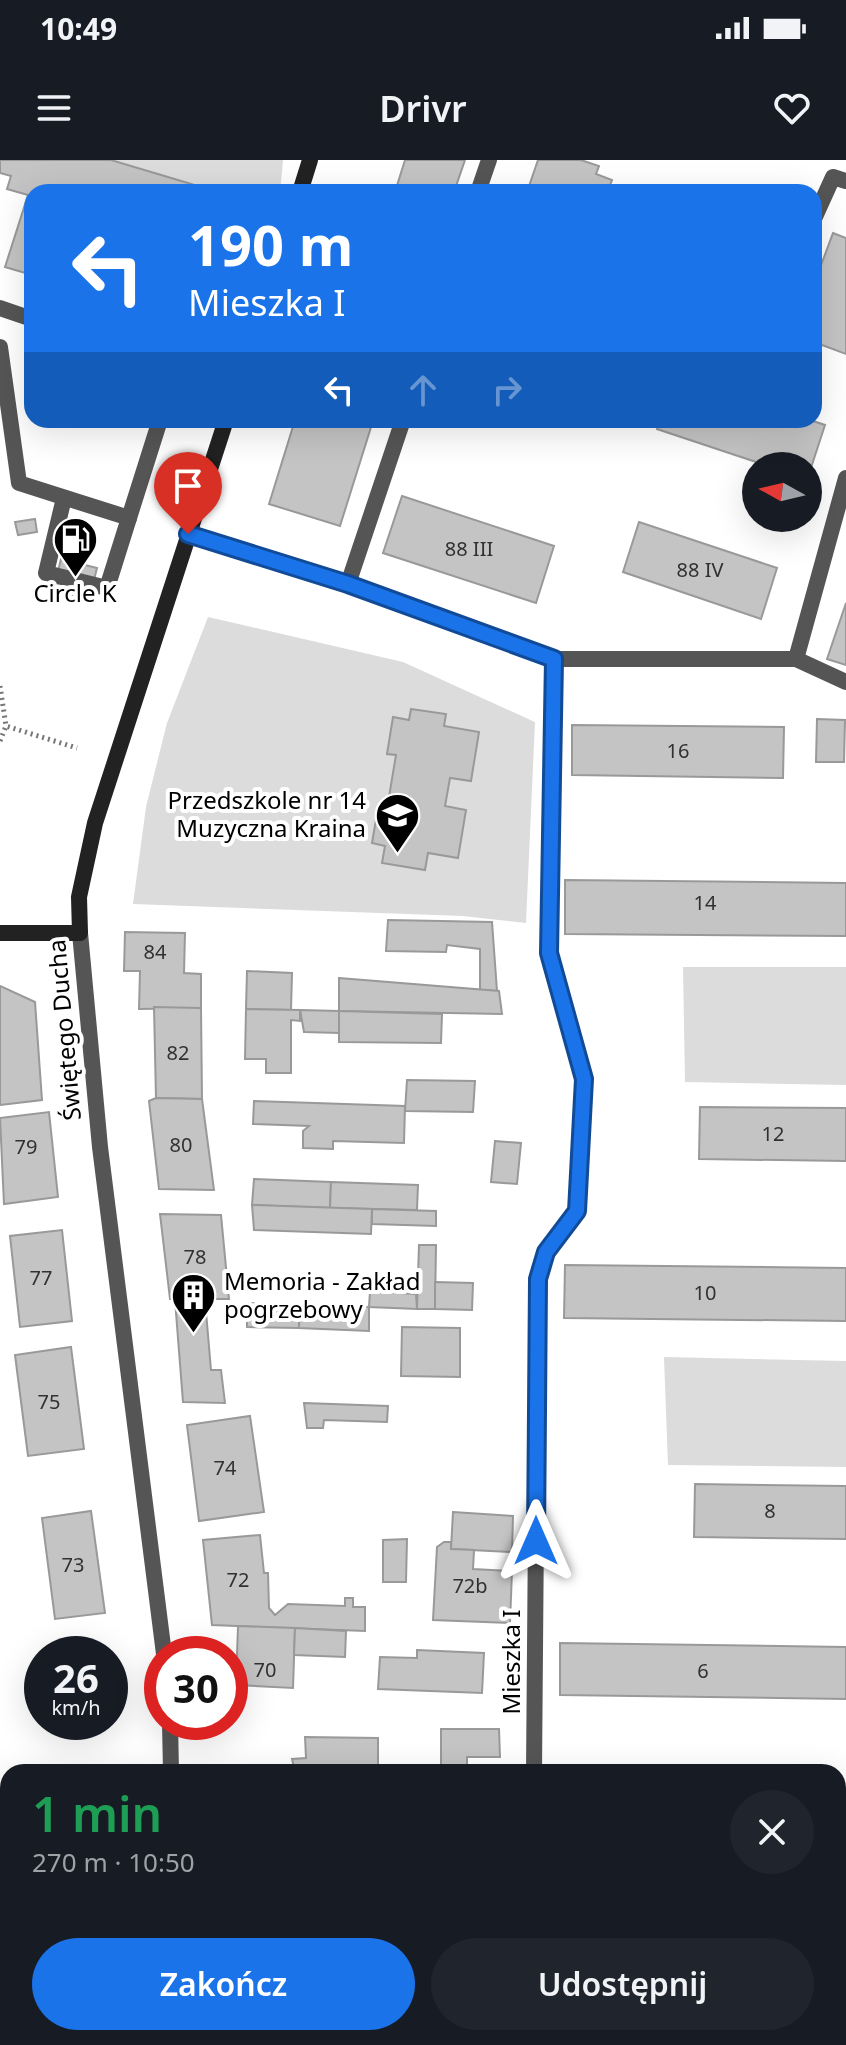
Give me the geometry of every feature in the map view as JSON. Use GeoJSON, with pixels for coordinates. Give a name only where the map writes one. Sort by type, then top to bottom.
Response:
{"type":"FeatureCollection","features":[{"type":"Feature","properties":{"kind":"main road"},"geometry":{"type":"LineString","coordinates":[[302,184],[310,160]]}},
{"type":"Feature","properties":{"kind":"main road","name":"Świętego Ducha"},"geometry":{"type":"LineString","coordinates":[[80,933],[79,897],[95,823],[223,428]]}},
{"type":"Feature","properties":{"kind":"main road"},"geometry":{"type":"LineString","coordinates":[[0,933],[80,933]]}},
{"type":"Feature","properties":{"kind":"street"},"geometry":{"type":"LineString","coordinates":[[481,184],[489,160]]}},
{"type":"Feature","properties":{"kind":"street"},"geometry":{"type":"LineString","coordinates":[[822,201],[833,177],[846,181]]}},
{"type":"Feature","properties":{"kind":"street"},"geometry":{"type":"LineString","coordinates":[[0,308],[24,316]]}},
{"type":"Feature","properties":{"kind":"street"},"geometry":{"type":"LineString","coordinates":[[0,347],[19,483],[129,518]]}},
{"type":"Feature","properties":{"kind":"street"},"geometry":{"type":"LineString","coordinates":[[64,498],[46,573],[107,588],[157,428]]}},
{"type":"Feature","properties":{"kind":"street"},"geometry":{"type":"LineString","coordinates":[[348,584],[400,428]]}},
{"type":"Feature","properties":{"kind":"street"},"geometry":{"type":"LineString","coordinates":[[796,659],[846,478]]}},
{"type":"Feature","properties":{"kind":"street"},"geometry":{"type":"LineString","coordinates":[[188,534],[348,584],[554,659],[796,659],[846,682]]}},
{"type":"Feature","properties":{"kind":"street","name":"Mieszka I"},"geometry":{"type":"LineString","coordinates":[[534,1764],[538,1279],[546,1252],[577,1211],[584,1079],[549,953],[554,659]]}},
{"type":"Feature","properties":{"kind":"street","name":"Świętego Ducha"},"geometry":{"type":"LineString","coordinates":[[80,933],[100,1147],[162,1636]]}},
{"type":"Feature","properties":{"kind":"street"},"geometry":{"type":"LineString","coordinates":[[170,1740],[171,1764]]}},
{"type":"Feature","properties":{"kind":"path"},"geometry":{"type":"LineString","coordinates":[[0,686],[6,726],[0,741]]}},
{"type":"Feature","properties":{"kind":"path"},"geometry":{"type":"LineString","coordinates":[[6,726],[77,748]]}},
{"type":"Feature","properties":{"kind":"shaded area"},"geometry":{"type":"Polygon","coordinates":[[[111,160],[283,160],[281,184],[191,184],[111,160]]]}},
{"type":"Feature","properties":{"kind":"shaded area"},"geometry":{"type":"Polygon","coordinates":[[[208,617],[403,662],[535,722],[526,923],[463,916],[133,904],[146,807],[167,723],[208,617]]]}},
{"type":"Feature","properties":{"kind":"shaded area"},"geometry":{"type":"Polygon","coordinates":[[[683,967],[846,967],[846,1085],[685,1082],[683,967]]]}},
{"type":"Feature","properties":{"kind":"shaded area"},"geometry":{"type":"Polygon","coordinates":[[[664,1357],[846,1361],[846,1467],[668,1465],[664,1357]]]}},
{"type":"Feature","properties":{"kind":"building"},"geometry":{"type":"Polygon","coordinates":[[[0,160],[111,160],[191,184],[24,184],[24,194],[7,189],[11,176],[0,173],[0,160]]]}},
{"type":"Feature","properties":{"kind":"building"},"geometry":{"type":"Polygon","coordinates":[[[405,160],[465,160],[457,184],[398,184],[405,160]]]}},
{"type":"Feature","properties":{"kind":"building"},"geometry":{"type":"Polygon","coordinates":[[[538,160],[581,160],[599,166],[596,174],[612,180],[610,184],[530,184],[538,160]]]}},
{"type":"Feature","properties":{"kind":"building"},"geometry":{"type":"Polygon","coordinates":[[[24,208],[24,273],[5,267],[24,208]]]}},
{"type":"Feature","properties":{"kind":"building"},"geometry":{"type":"Polygon","coordinates":[[[833,233],[846,238],[846,354],[822,345],[822,263],[833,233]]]}},
{"type":"Feature","properties":{"kind":"building"},"geometry":{"type":"Polygon","coordinates":[[[822,424],[825,425],[816,452],[742,452],[742,457],[657,428],[822,428],[822,424]]]}},
{"type":"Feature","properties":{"kind":"building"},"geometry":{"type":"Polygon","coordinates":[[[293,428],[371,428],[340,526],[269,504],[293,428]]]}},
{"type":"Feature","properties":{"kind":"building"},"geometry":{"type":"Polygon","coordinates":[[[402,496],[554,546],[536,603],[383,553],[402,496]]]}},
{"type":"Feature","properties":{"kind":"building"},"geometry":{"type":"Polygon","coordinates":[[[35,519],[37,532],[18,535],[15,522],[35,519]]]}},
{"type":"Feature","properties":{"kind":"building"},"geometry":{"type":"Polygon","coordinates":[[[639,522],[777,568],[761,619],[623,572],[639,522]]]}},
{"type":"Feature","properties":{"kind":"building","name":"Circle K"},"geometry":{"type":"Polygon","coordinates":[[[61,559],[97,568],[89,600],[53,591],[61,559]]]}},
{"type":"Feature","properties":{"kind":"building"},"geometry":{"type":"Polygon","coordinates":[[[846,603],[846,665],[827,659],[846,603]]]}},
{"type":"Feature","properties":{"kind":"building"},"geometry":{"type":"Polygon","coordinates":[[[411,709],[446,714],[444,726],[479,732],[471,781],[450,778],[445,806],[466,810],[458,858],[428,853],[425,870],[382,863],[385,846],[372,843],[378,808],[387,809],[396,755],[387,754],[393,717],[409,720],[411,709]]]}},
{"type":"Feature","properties":{"kind":"building"},"geometry":{"type":"Polygon","coordinates":[[[817,719],[845,720],[844,762],[816,762],[817,719]]]}},
{"type":"Feature","properties":{"kind":"building"},"geometry":{"type":"Polygon","coordinates":[[[572,725],[784,727],[783,778],[572,775],[572,725]]]}},
{"type":"Feature","properties":{"kind":"building"},"geometry":{"type":"Polygon","coordinates":[[[565,880],[846,883],[846,936],[565,934],[565,880]]]}},
{"type":"Feature","properties":{"kind":"building"},"geometry":{"type":"Polygon","coordinates":[[[388,920],[492,922],[497,991],[480,990],[480,949],[447,945],[446,952],[386,951],[388,920]]]}},
{"type":"Feature","properties":{"kind":"building"},"geometry":{"type":"Polygon","coordinates":[[[125,932],[185,933],[184,973],[201,974],[201,1008],[139,1009],[140,971],[124,971],[125,932]]]}},
{"type":"Feature","properties":{"kind":"building"},"geometry":{"type":"Polygon","coordinates":[[[247,971],[292,973],[291,1010],[246,1009],[247,971]]]}},
{"type":"Feature","properties":{"kind":"building"},"geometry":{"type":"Polygon","coordinates":[[[339,978],[499,991],[502,1014],[339,1011],[339,978]]]}},
{"type":"Feature","properties":{"kind":"building"},"geometry":{"type":"Polygon","coordinates":[[[0,986],[35,1002],[42,1100],[0,1105],[0,986]]]}},
{"type":"Feature","properties":{"kind":"building"},"geometry":{"type":"Polygon","coordinates":[[[154,1007],[201,1008],[202,1099],[156,1098],[154,1007]]]}},
{"type":"Feature","properties":{"kind":"building"},"geometry":{"type":"Polygon","coordinates":[[[246,1009],[300,1010],[300,1021],[291,1020],[291,1073],[266,1073],[266,1059],[245,1059],[246,1009]]]}},
{"type":"Feature","properties":{"kind":"building"},"geometry":{"type":"Polygon","coordinates":[[[300,1010],[339,1011],[339,1033],[304,1032],[300,1010]]]}},
{"type":"Feature","properties":{"kind":"building"},"geometry":{"type":"Polygon","coordinates":[[[339,1011],[442,1014],[441,1043],[339,1042],[339,1011]]]}},
{"type":"Feature","properties":{"kind":"building"},"geometry":{"type":"Polygon","coordinates":[[[407,1080],[475,1081],[473,1112],[405,1111],[407,1080]]]}},
{"type":"Feature","properties":{"kind":"building"},"geometry":{"type":"Polygon","coordinates":[[[156,1098],[202,1099],[214,1190],[159,1189],[149,1101],[156,1098]]]}},
{"type":"Feature","properties":{"kind":"building"},"geometry":{"type":"Polygon","coordinates":[[[254,1101],[405,1106],[404,1143],[333,1141],[333,1149],[303,1148],[303,1131],[309,1126],[253,1124],[254,1101]]]}},
{"type":"Feature","properties":{"kind":"building"},"geometry":{"type":"Polygon","coordinates":[[[700,1107],[846,1108],[846,1161],[699,1159],[700,1107]]]}},
{"type":"Feature","properties":{"kind":"building"},"geometry":{"type":"Polygon","coordinates":[[[49,1112],[58,1197],[4,1204],[0,1118],[49,1112]]]}},
{"type":"Feature","properties":{"kind":"building"},"geometry":{"type":"Polygon","coordinates":[[[495,1141],[521,1143],[517,1184],[491,1182],[495,1141]]]}},
{"type":"Feature","properties":{"kind":"building"},"geometry":{"type":"Polygon","coordinates":[[[254,1179],[331,1182],[330,1208],[252,1205],[254,1179]]]}},
{"type":"Feature","properties":{"kind":"building"},"geometry":{"type":"Polygon","coordinates":[[[331,1182],[418,1185],[417,1210],[330,1208],[331,1182]]]}},
{"type":"Feature","properties":{"kind":"building"},"geometry":{"type":"Polygon","coordinates":[[[252,1205],[372,1209],[371,1234],[254,1230],[252,1205]]]}},
{"type":"Feature","properties":{"kind":"building"},"geometry":{"type":"Polygon","coordinates":[[[372,1209],[436,1211],[436,1226],[372,1224],[372,1209]]]}},
{"type":"Feature","properties":{"kind":"building"},"geometry":{"type":"Polygon","coordinates":[[[160,1214],[221,1215],[229,1299],[170,1299],[160,1214]]]}},
{"type":"Feature","properties":{"kind":"building"},"geometry":{"type":"Polygon","coordinates":[[[62,1230],[72,1321],[20,1327],[10,1236],[62,1230]]]}},
{"type":"Feature","properties":{"kind":"building"},"geometry":{"type":"Polygon","coordinates":[[[419,1245],[436,1245],[435,1309],[417,1309],[419,1245]]]}},
{"type":"Feature","properties":{"kind":"building"},"geometry":{"type":"Polygon","coordinates":[[[565,1265],[846,1268],[846,1321],[564,1318],[565,1265]]]}},
{"type":"Feature","properties":{"kind":"building"},"geometry":{"type":"Polygon","coordinates":[[[435,1282],[473,1283],[472,1310],[435,1309],[435,1282]]]}},
{"type":"Feature","properties":{"kind":"building"},"geometry":{"type":"Polygon","coordinates":[[[370,1291],[416,1294],[417,1309],[369,1307],[370,1291]]]}},
{"type":"Feature","properties":{"kind":"building","name":"Memoria - Zakład pogrzebowy"},"geometry":{"type":"Polygon","coordinates":[[[175,1300],[205,1300],[211,1370],[221,1370],[225,1403],[183,1402],[175,1300]]]}},
{"type":"Feature","properties":{"kind":"building"},"geometry":{"type":"Polygon","coordinates":[[[247,1303],[300,1305],[299,1328],[247,1327],[247,1303]]]}},
{"type":"Feature","properties":{"kind":"building"},"geometry":{"type":"Polygon","coordinates":[[[300,1305],[369,1307],[369,1331],[299,1328],[300,1305]]]}},
{"type":"Feature","properties":{"kind":"building"},"geometry":{"type":"Polygon","coordinates":[[[402,1327],[460,1328],[460,1377],[401,1376],[402,1327]]]}},
{"type":"Feature","properties":{"kind":"building"},"geometry":{"type":"Polygon","coordinates":[[[71,1347],[84,1449],[28,1456],[15,1355],[71,1347]]]}},
{"type":"Feature","properties":{"kind":"building"},"geometry":{"type":"Polygon","coordinates":[[[304,1403],[388,1406],[387,1422],[324,1420],[323,1428],[307,1428],[304,1403]]]}},
{"type":"Feature","properties":{"kind":"building"},"geometry":{"type":"Polygon","coordinates":[[[250,1416],[264,1512],[199,1521],[187,1425],[250,1416]]]}},
{"type":"Feature","properties":{"kind":"building"},"geometry":{"type":"Polygon","coordinates":[[[695,1484],[846,1486],[846,1539],[694,1537],[695,1484]]]}},
{"type":"Feature","properties":{"kind":"building"},"geometry":{"type":"Polygon","coordinates":[[[91,1511],[105,1613],[55,1619],[42,1518],[91,1511]]]}},
{"type":"Feature","properties":{"kind":"building"},"geometry":{"type":"Polygon","coordinates":[[[453,1512],[513,1516],[512,1552],[451,1549],[453,1512]]]}},
{"type":"Feature","properties":{"kind":"building"},"geometry":{"type":"Polygon","coordinates":[[[260,1535],[264,1573],[268,1573],[269,1608],[275,1615],[288,1604],[345,1606],[345,1598],[353,1598],[353,1607],[365,1607],[365,1631],[212,1625],[203,1540],[260,1535]]]}},
{"type":"Feature","properties":{"kind":"building"},"geometry":{"type":"Polygon","coordinates":[[[407,1539],[406,1582],[383,1582],[383,1540],[407,1539]]]}},
{"type":"Feature","properties":{"kind":"building"},"geometry":{"type":"Polygon","coordinates":[[[451,1542],[451,1549],[474,1550],[473,1569],[512,1571],[510,1623],[433,1620],[437,1547],[451,1542]]]}},
{"type":"Feature","properties":{"kind":"building"},"geometry":{"type":"Polygon","coordinates":[[[238,1626],[295,1628],[293,1688],[248,1686],[248,1636],[238,1636],[238,1626]]]}},
{"type":"Feature","properties":{"kind":"building"},"geometry":{"type":"Polygon","coordinates":[[[295,1628],[346,1631],[345,1657],[294,1655],[295,1628]]]}},
{"type":"Feature","properties":{"kind":"building"},"geometry":{"type":"Polygon","coordinates":[[[560,1643],[846,1647],[846,1699],[560,1695],[560,1643]]]}},
{"type":"Feature","properties":{"kind":"building"},"geometry":{"type":"Polygon","coordinates":[[[417,1650],[484,1653],[482,1693],[378,1689],[380,1657],[417,1658],[417,1650]]]}},
{"type":"Feature","properties":{"kind":"building"},"geometry":{"type":"Polygon","coordinates":[[[441,1729],[499,1729],[500,1757],[467,1757],[467,1764],[441,1764],[441,1729]]]}},
{"type":"Feature","properties":{"kind":"building"},"geometry":{"type":"Polygon","coordinates":[[[305,1737],[378,1738],[378,1764],[293,1764],[292,1759],[306,1758],[305,1737]]]}},
{"type":"Feature","properties":{"kind":"place","name":"Circle K"},"geometry":{"type":"Point","coordinates":[75,579]}},
{"type":"Feature","properties":{"kind":"place","name":"Przedszkole nr 14 Muzyczna Kraina"},"geometry":{"type":"Point","coordinates":[397,854]}},
{"type":"Feature","properties":{"kind":"place","name":"Memoria - Zakład pogrzebowy"},"geometry":{"type":"Point","coordinates":[193,1335]}},
{"type":"Feature","properties":{"kind":"route"},"geometry":{"type":"LineString","coordinates":[[188,534],[348,584],[554,659],[549,953],[584,1079],[577,1211],[546,1252],[538,1279],[536,1541]]}}]}
